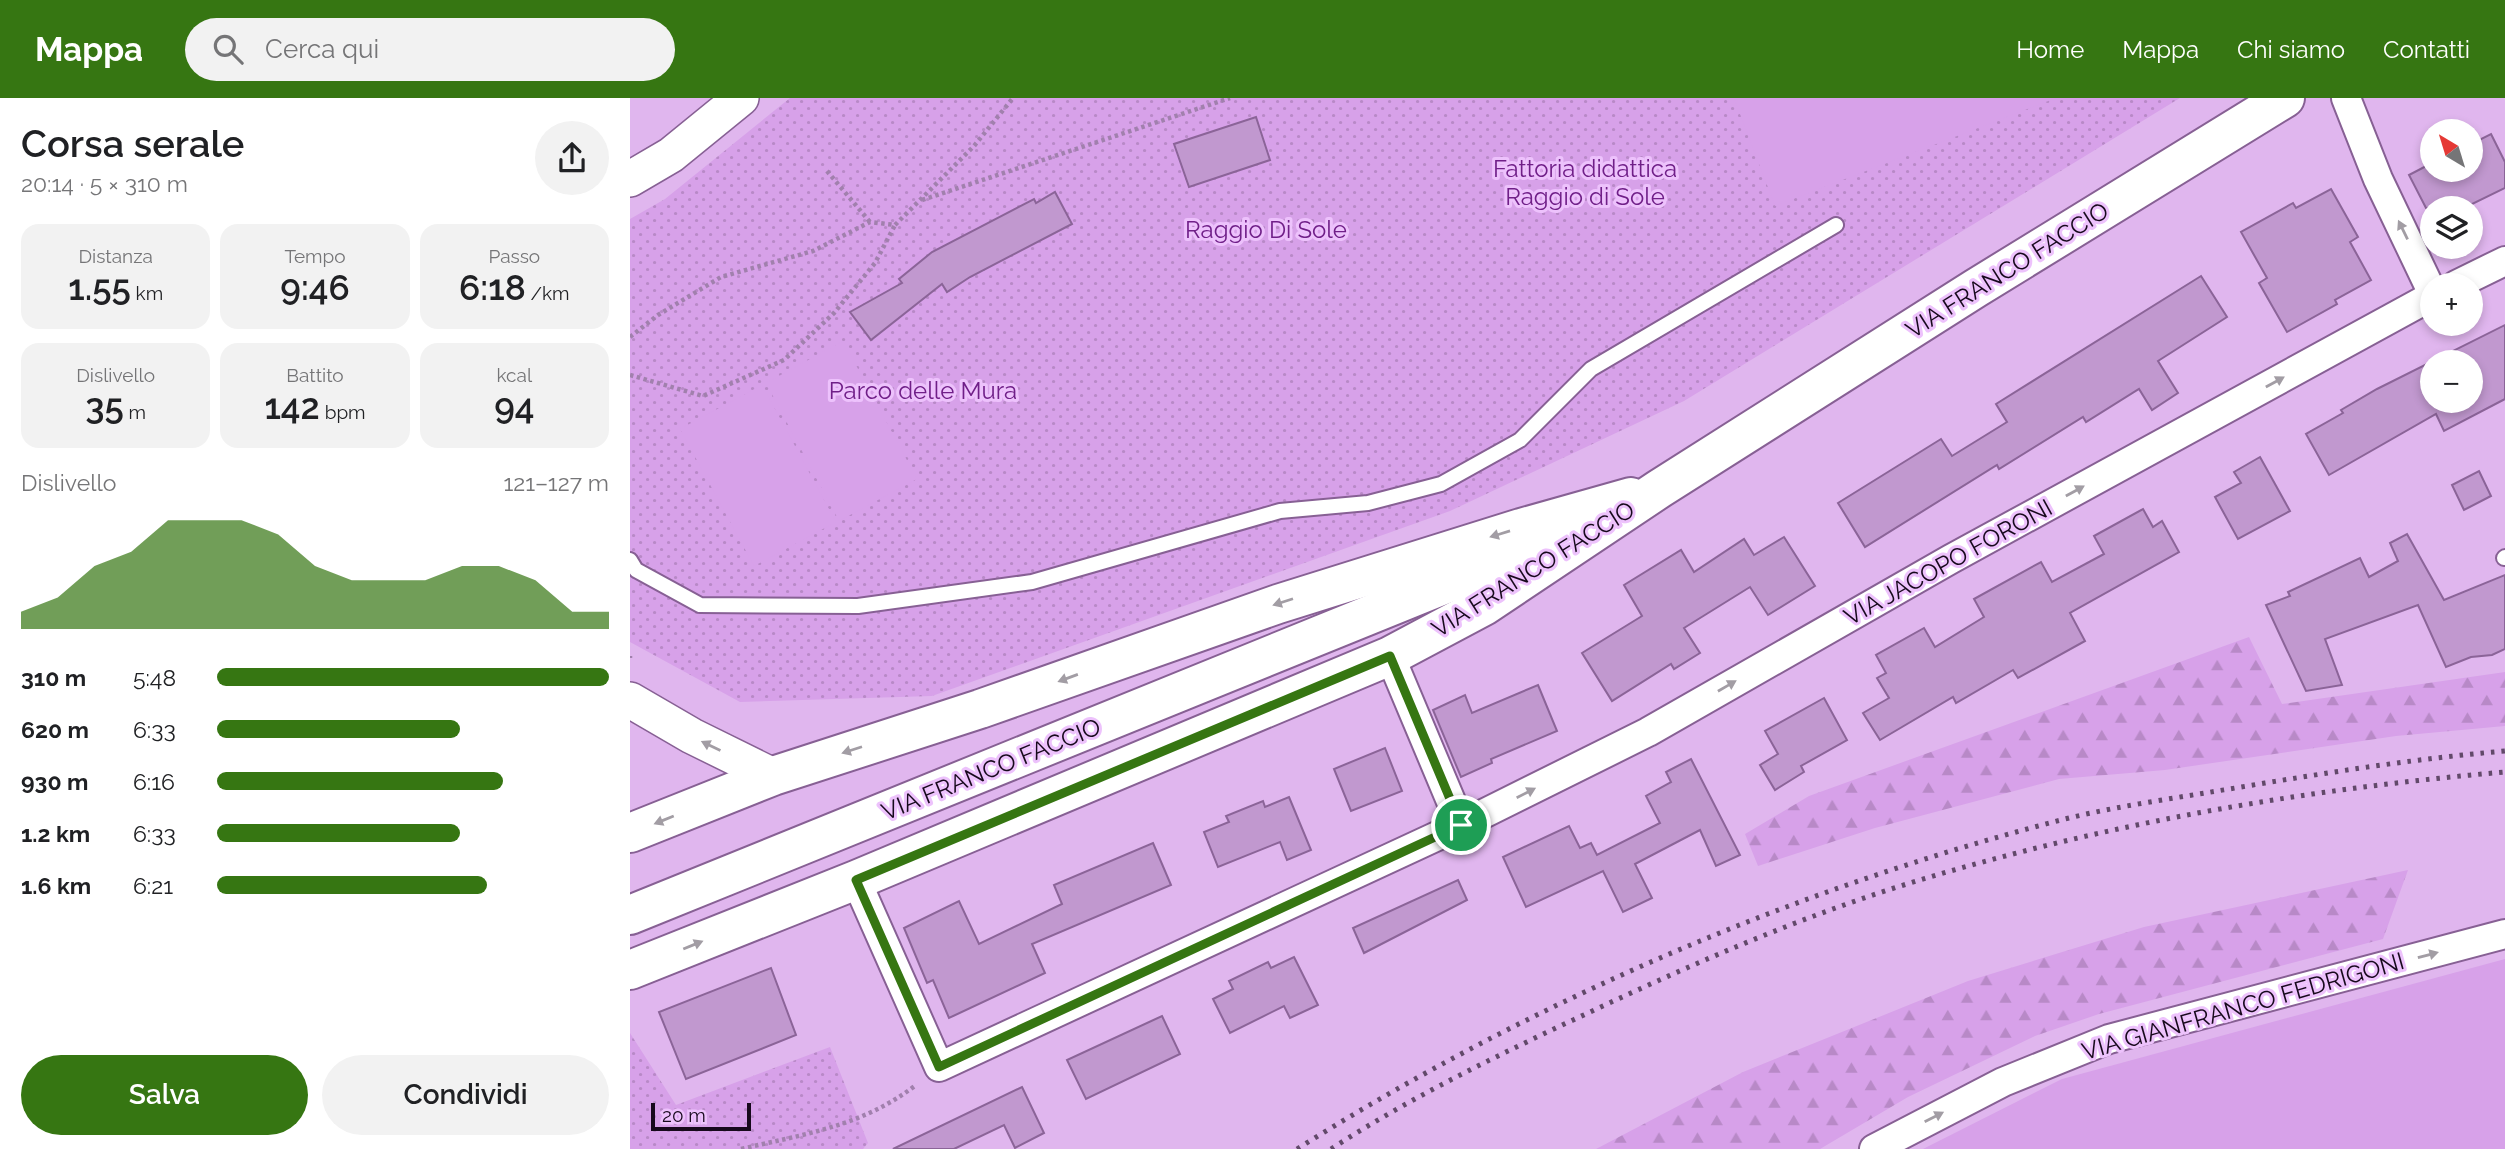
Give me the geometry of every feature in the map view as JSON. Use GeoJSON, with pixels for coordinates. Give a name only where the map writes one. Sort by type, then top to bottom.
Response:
{"type":"FeatureCollection","features":[{"type":"Feature","properties":{"kind":"main road","name":"VIA FRANCO FACCIO"},"geometry":{"type":"LineString","coordinates":[[630,970],[856,880],[1390,656],[1484,606],[1660,489],[1976,288],[2285,98]]}},
{"type":"Feature","properties":{"kind":"main road","name":"VIA FRANCO FACCIO"},"geometry":{"type":"LineString","coordinates":[[630,833],[773,776],[980,709],[1278,604],[1508,531],[1660,489]]}},
{"type":"Feature","properties":{"kind":"main road","name":"VIA FRANCO FACCIO"},"geometry":{"type":"LineString","coordinates":[[630,915],[1523,555],[1660,489]]}},
{"type":"Feature","properties":{"kind":"street"},"geometry":{"type":"LineString","coordinates":[[630,179],[671,155],[741,98]]}},
{"type":"Feature","properties":{"kind":"street","name":"VIA JACOPO FORONI"},"geometry":{"type":"LineString","coordinates":[[2346,98],[2378,179],[2422,273]]}},
{"type":"Feature","properties":{"kind":"street"},"geometry":{"type":"LineString","coordinates":[[2480,273],[2505,261]]}},
{"type":"Feature","properties":{"kind":"street","name":"VIA JACOPO FORONI"},"geometry":{"type":"LineString","coordinates":[[939,1067],[1461,825],[1647,732],[1963,553],[2420,301]]}},
{"type":"Feature","properties":{"kind":"street"},"geometry":{"type":"LineString","coordinates":[[1390,656],[1461,825]]}},
{"type":"Feature","properties":{"kind":"street"},"geometry":{"type":"LineString","coordinates":[[630,700],[692,736],[773,776]]}},
{"type":"Feature","properties":{"kind":"street"},"geometry":{"type":"LineString","coordinates":[[856,880],[939,1067]]}},
{"type":"Feature","properties":{"kind":"street","name":"VIA GIANFRANCO FEDRIGONI"},"geometry":{"type":"LineString","coordinates":[[1874,1149],[2003,1082],[2109,1039],[2505,934]]}},
{"type":"Feature","properties":{"kind":"lane"},"geometry":{"type":"LineString","coordinates":[[630,560],[636,570],[700,605],[858,606],[1032,582],[1280,511],[1368,503],[1440,484],[1520,440],[1591,369],[1836,225]]}},
{"type":"Feature","properties":{"kind":"path"},"geometry":{"type":"LineString","coordinates":[[630,375],[703,396],[784,360],[834,313],[875,263],[895,225],[974,146],[1013,98]]}},
{"type":"Feature","properties":{"kind":"path"},"geometry":{"type":"LineString","coordinates":[[921,200],[1228,98]]}},
{"type":"Feature","properties":{"kind":"path"},"geometry":{"type":"LineString","coordinates":[[827,171],[870,222]]}},
{"type":"Feature","properties":{"kind":"path"},"geometry":{"type":"LineString","coordinates":[[630,337],[657,315],[721,277],[813,251],[870,222],[895,225]]}},
{"type":"Feature","properties":{"kind":"path"},"geometry":{"type":"LineString","coordinates":[[741,1149],[848,1124],[893,1103],[939,1067]]}},
{"type":"Feature","properties":{"kind":"green space","name":"Parco delle Mura"},"geometry":{"type":"Polygon","coordinates":[[[790,98],[2180,98],[1684,401],[1450,511],[932,696],[740,702],[630,642],[630,219],[665,199],[790,98]]]}},
{"type":"Feature","properties":{"kind":"green space"},"geometry":{"type":"Polygon","coordinates":[[[1734,98],[2056,98],[1775,206],[1734,98]]]}},
{"type":"Feature","properties":{"kind":"green space"},"geometry":{"type":"Polygon","coordinates":[[[843,341],[917,479],[839,521],[766,383],[843,341]]]}},
{"type":"Feature","properties":{"kind":"green space"},"geometry":{"type":"Polygon","coordinates":[[[762,385],[836,522],[754,566],[680,429],[762,385]]]}},
{"type":"Feature","properties":{"kind":"green space"},"geometry":{"type":"Polygon","coordinates":[[[2249,637],[2282,704],[2505,672],[2505,726],[2396,736],[2165,770],[2059,779],[1875,828],[1758,866],[1745,834],[1809,796],[2249,637]]]}},
{"type":"Feature","properties":{"kind":"green space"},"geometry":{"type":"Polygon","coordinates":[[[2408,870],[2383,939],[2099,1014],[2035,1036],[1908,1097],[1820,1149],[1596,1149],[1743,1072],[1968,981],[2144,927],[2408,870]]]}},
{"type":"Feature","properties":{"kind":"green space"},"geometry":{"type":"Polygon","coordinates":[[[2505,959],[2505,1149],[1923,1149],[2062,1079],[2505,959]]]}},
{"type":"Feature","properties":{"kind":"green space"},"geometry":{"type":"Polygon","coordinates":[[[630,1033],[676,1105],[830,1047],[868,1143],[863,1149],[630,1149],[630,1033]]]}},
{"type":"Feature","properties":{"kind":"building"},"geometry":{"type":"Polygon","coordinates":[[[1256,117],[1270,160],[1189,187],[1174,144],[1256,117]]]}},
{"type":"Feature","properties":{"kind":"building"},"geometry":{"type":"Polygon","coordinates":[[[2491,134],[2505,162],[2505,188],[2483,199],[2483,196],[2420,196],[2409,175],[2420,169],[2420,182],[2483,182],[2483,138],[2491,134]]]}},
{"type":"Feature","properties":{"kind":"building"},"geometry":{"type":"Polygon","coordinates":[[[2331,189],[2358,237],[2350,242],[2371,280],[2335,300],[2337,304],[2287,332],[2259,283],[2267,278],[2241,232],[2293,203],[2296,208],[2331,189]]]}},
{"type":"Feature","properties":{"kind":"building"},"geometry":{"type":"Polygon","coordinates":[[[1055,192],[1072,224],[970,277],[947,292],[942,284],[871,340],[850,312],[902,283],[899,279],[932,252],[1034,199],[1036,203],[1055,192]]]}},
{"type":"Feature","properties":{"kind":"building"},"geometry":{"type":"Polygon","coordinates":[[[2201,276],[2227,317],[2158,361],[2178,393],[2152,410],[2139,389],[2086,422],[2083,417],[1999,469],[1997,465],[1865,547],[1838,503],[1941,439],[1952,456],[2007,422],[1996,404],[2201,276]]]}},
{"type":"Feature","properties":{"kind":"building"},"geometry":{"type":"Polygon","coordinates":[[[2505,325],[2505,399],[2483,411],[2483,350],[2455,350],[2505,325]]]}},
{"type":"Feature","properties":{"kind":"building"},"geometry":{"type":"Polygon","coordinates":[[[2420,368],[2420,413],[2478,413],[2444,431],[2436,414],[2329,475],[2306,434],[2343,413],[2341,410],[2420,368]]]}},
{"type":"Feature","properties":{"kind":"building"},"geometry":{"type":"Polygon","coordinates":[[[2260,457],[2290,511],[2238,539],[2215,497],[2241,483],[2234,472],[2260,457]]]}},
{"type":"Feature","properties":{"kind":"building"},"geometry":{"type":"Polygon","coordinates":[[[2479,471],[2491,496],[2464,510],[2452,485],[2479,471]]]}},
{"type":"Feature","properties":{"kind":"building"},"geometry":{"type":"Polygon","coordinates":[[[2143,509],[2153,527],[2162,521],[2179,552],[2070,613],[2085,641],[2018,678],[2013,670],[1956,703],[1953,697],[1880,740],[1863,713],[1889,698],[1877,678],[1886,673],[1876,655],[1924,628],[1935,647],[1984,617],[1974,599],[2041,562],[2052,582],[2104,554],[2094,536],[2143,509]]]}},
{"type":"Feature","properties":{"kind":"building"},"geometry":{"type":"Polygon","coordinates":[[[2407,534],[2444,600],[2505,575],[2505,649],[2492,655],[2471,657],[2446,667],[2418,605],[2325,639],[2342,685],[2306,691],[2266,605],[2290,596],[2288,592],[2360,558],[2369,577],[2398,561],[2390,543],[2407,534]]]}},
{"type":"Feature","properties":{"kind":"building"},"geometry":{"type":"Polygon","coordinates":[[[1784,537],[1815,586],[1768,615],[1750,587],[1684,628],[1700,653],[1674,669],[1671,664],[1612,701],[1582,653],[1642,616],[1624,585],[1681,550],[1694,572],[1744,539],[1754,555],[1784,537]]]}},
{"type":"Feature","properties":{"kind":"building"},"geometry":{"type":"Polygon","coordinates":[[[1538,685],[1557,731],[1491,759],[1492,763],[1461,777],[1433,710],[1465,695],[1472,713],[1538,685]]]}},
{"type":"Feature","properties":{"kind":"building"},"geometry":{"type":"Polygon","coordinates":[[[1824,698],[1847,740],[1801,766],[1804,772],[1775,790],[1760,765],[1778,754],[1765,731],[1824,698]]]}},
{"type":"Feature","properties":{"kind":"building"},"geometry":{"type":"Polygon","coordinates":[[[1385,748],[1402,791],[1351,811],[1334,769],[1385,748]]]}},
{"type":"Feature","properties":{"kind":"building"},"geometry":{"type":"Polygon","coordinates":[[[1691,759],[1740,855],[1716,866],[1700,830],[1635,864],[1652,898],[1623,912],[1603,871],[1526,907],[1503,857],[1569,826],[1580,848],[1591,843],[1597,855],[1660,823],[1646,796],[1671,782],[1666,772],[1691,759]]]}},
{"type":"Feature","properties":{"kind":"building"},"geometry":{"type":"Polygon","coordinates":[[[1289,797],[1311,850],[1287,860],[1280,842],[1218,867],[1204,832],[1229,822],[1226,816],[1263,801],[1265,807],[1289,797]]]}},
{"type":"Feature","properties":{"kind":"building"},"geometry":{"type":"Polygon","coordinates":[[[1153,843],[1171,885],[1032,944],[1045,973],[949,1018],[933,980],[927,983],[904,928],[959,901],[979,944],[1062,904],[1054,885],[1153,843]]]}},
{"type":"Feature","properties":{"kind":"building"},"geometry":{"type":"Polygon","coordinates":[[[1458,880],[1467,900],[1364,953],[1353,928],[1458,880]]]}},
{"type":"Feature","properties":{"kind":"building"},"geometry":{"type":"Polygon","coordinates":[[[1294,957],[1318,1005],[1290,1018],[1284,1006],[1230,1033],[1213,999],[1233,989],[1229,981],[1268,962],[1271,968],[1294,957]]]}},
{"type":"Feature","properties":{"kind":"building"},"geometry":{"type":"Polygon","coordinates":[[[771,968],[796,1035],[686,1079],[659,1012],[771,968]]]}},
{"type":"Feature","properties":{"kind":"building"},"geometry":{"type":"Polygon","coordinates":[[[1162,1016],[1180,1054],[1086,1099],[1067,1060],[1162,1016]]]}},
{"type":"Feature","properties":{"kind":"building"},"geometry":{"type":"Polygon","coordinates":[[[1022,1087],[1044,1133],[1015,1148],[1004,1125],[954,1149],[893,1149],[1022,1087]]]}},
{"type":"Feature","properties":{"kind":"railway"},"geometry":{"type":"LineString","coordinates":[[1297,1149],[1385,1096],[1568,1000],[1662,957],[1855,882],[1954,850],[2093,813],[2361,768],[2505,751]]}},
{"type":"Feature","properties":{"kind":"railway"},"geometry":{"type":"LineString","coordinates":[[1331,1149],[1450,1080],[1614,1001],[1781,928],[1910,883],[2056,843],[2204,812],[2354,788],[2505,772]]}},
{"type":"Feature","properties":{"kind":"route"},"geometry":{"type":"LineString","coordinates":[[1390,656],[1461,825],[939,1067],[856,880],[1390,656]]}},
{"type":"Feature","properties":{"kind":"park label","name":"Fattoria didattica Raggio di Sole"},"geometry":{"type":"Point","coordinates":[1585,182]}},
{"type":"Feature","properties":{"kind":"park label","name":"Raggio Di Sole"},"geometry":{"type":"Point","coordinates":[1266,229]}}]}
